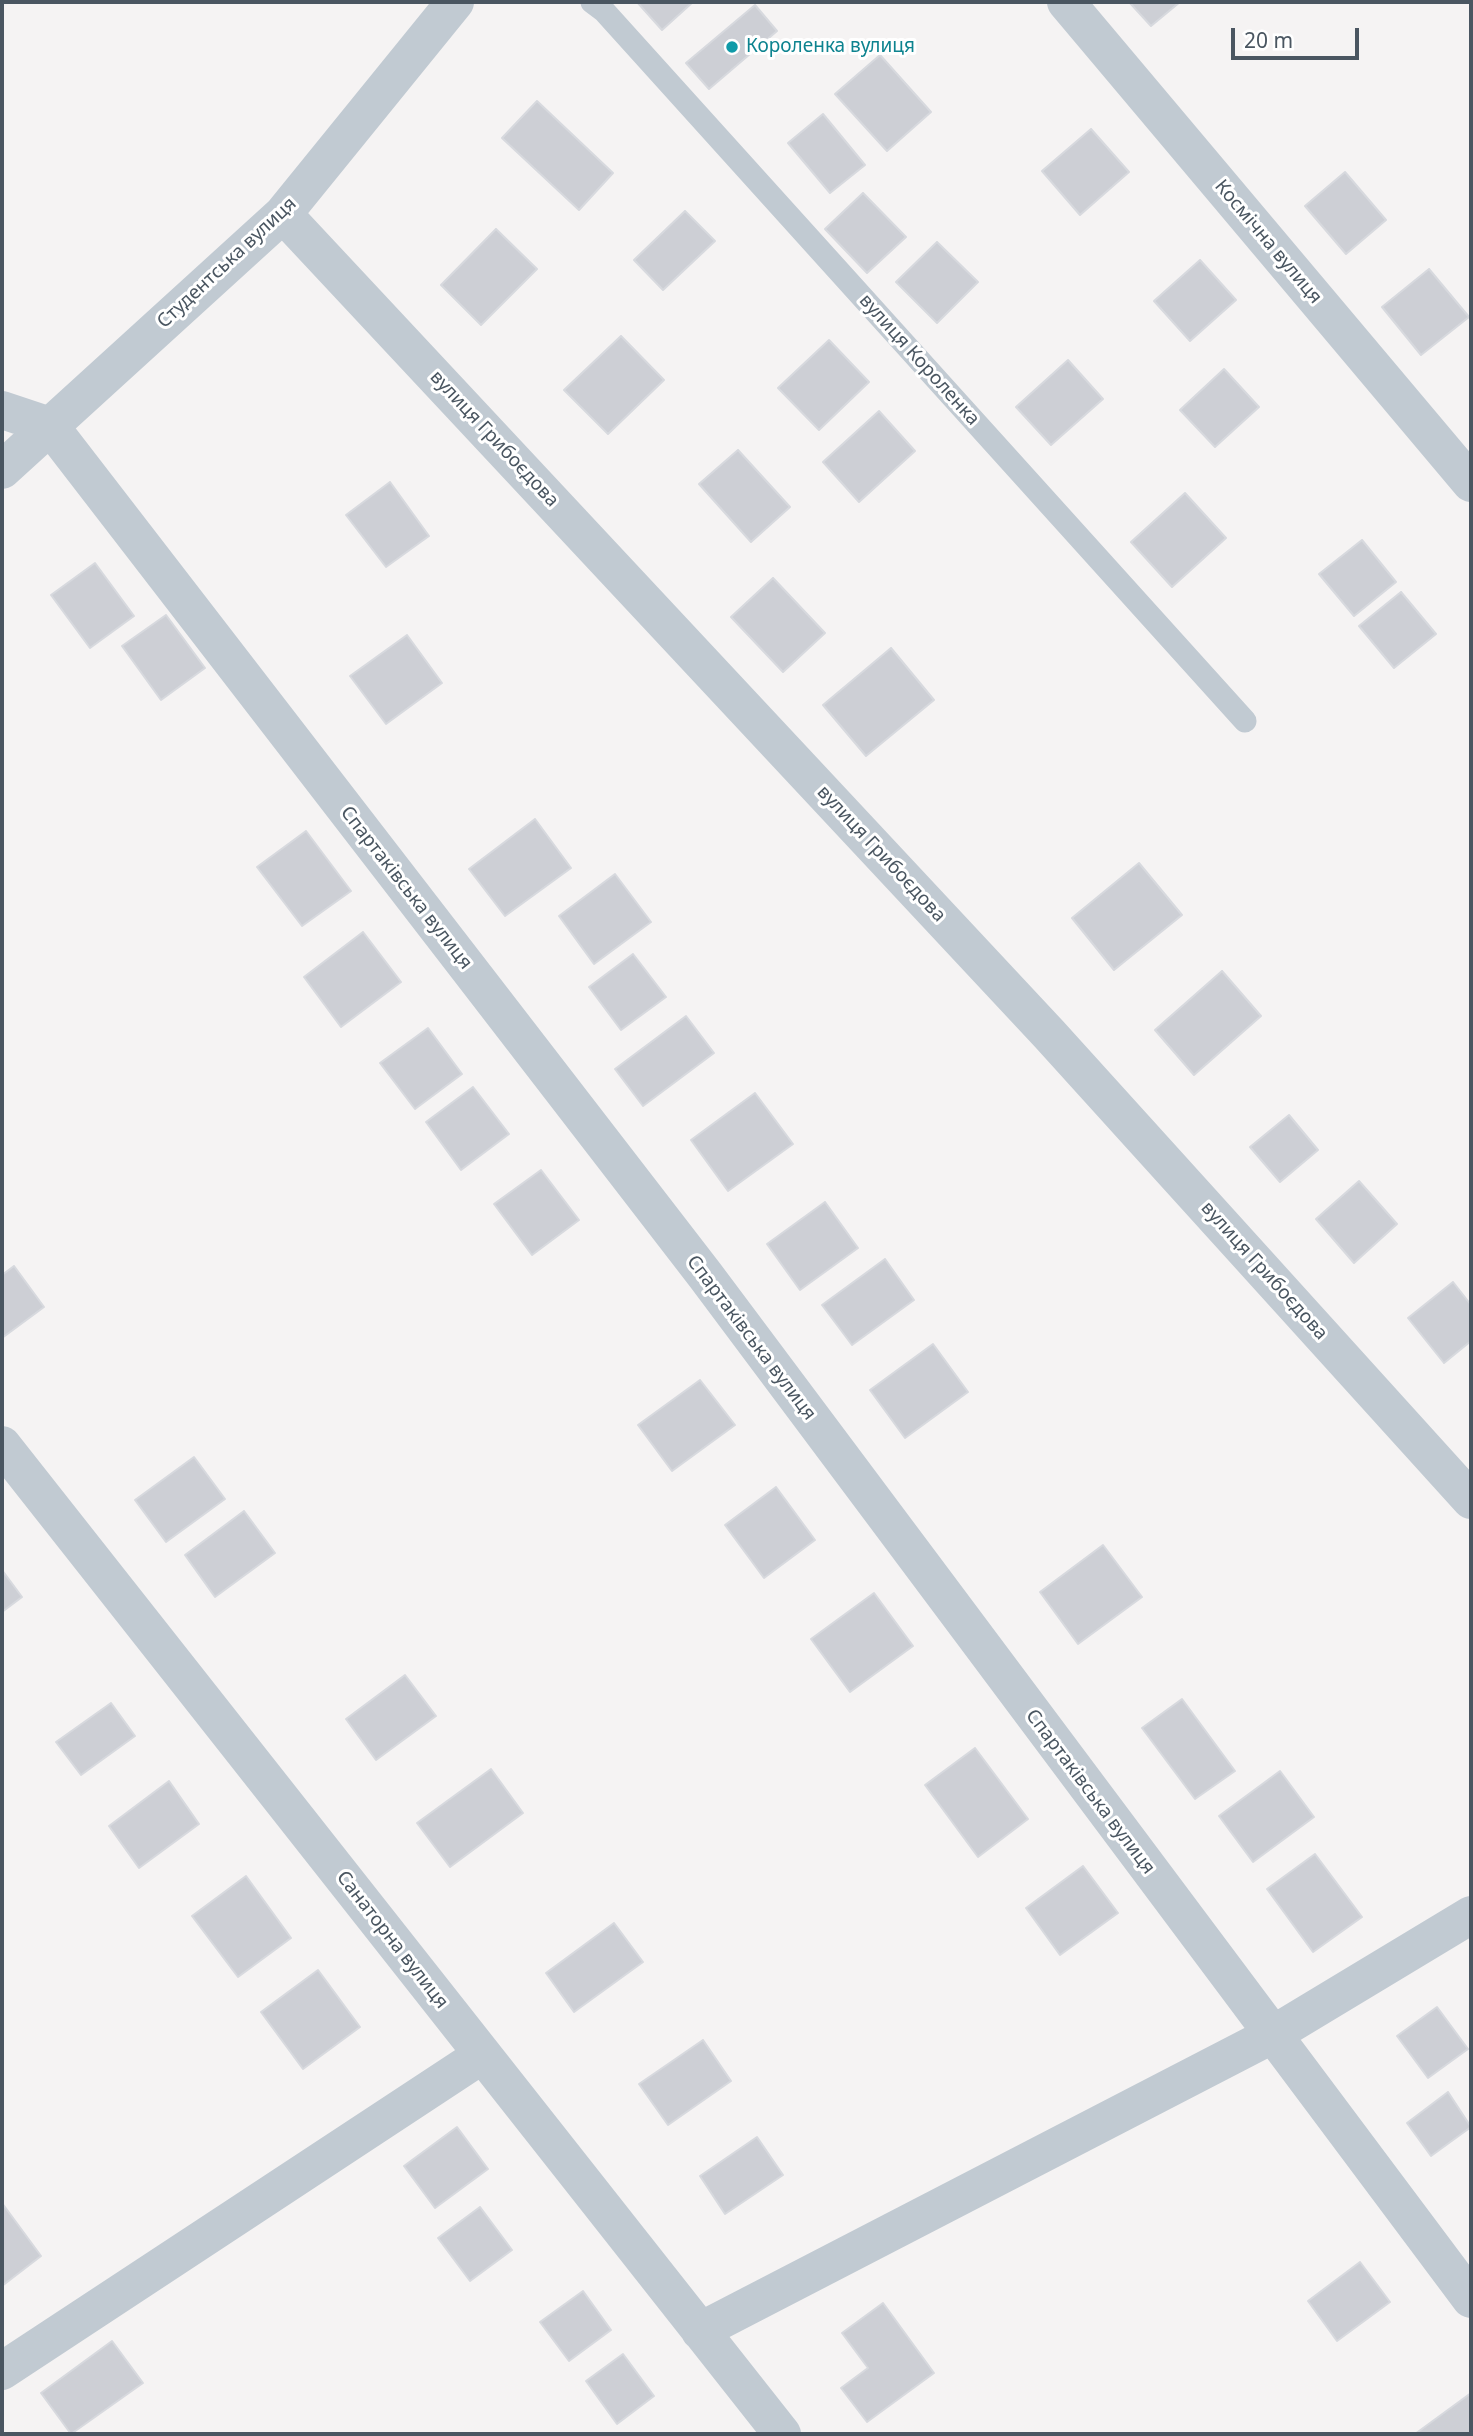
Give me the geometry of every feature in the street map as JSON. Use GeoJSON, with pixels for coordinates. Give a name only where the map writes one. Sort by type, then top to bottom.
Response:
{"type":"FeatureCollection","features":[{"type":"Feature","properties":{"kind":"street","name":"Студентська вулиця"},"geometry":{"type":"LineString","coordinates":[[2,470],[283,214],[455,2]]}},
{"type":"Feature","properties":{"kind":"street","name":"Космічна вулиця"},"geometry":{"type":"LineString","coordinates":[[1066,2],[1471,483]]}},
{"type":"Feature","properties":{"kind":"street","name":"вулиця Грибоєдова"},"geometry":{"type":"LineString","coordinates":[[283,214],[1049,1034],[1471,1500]]}},
{"type":"Feature","properties":{"kind":"street"},"geometry":{"type":"LineString","coordinates":[[2,410],[50,426]]}},
{"type":"Feature","properties":{"kind":"street","name":"Спартаківська вулиця"},"geometry":{"type":"LineString","coordinates":[[50,426],[705,1275],[1471,2299]]}},
{"type":"Feature","properties":{"kind":"street","name":"Санаторна вулиця"},"geometry":{"type":"LineString","coordinates":[[2,1445],[782,2434]]}},
{"type":"Feature","properties":{"kind":"street"},"geometry":{"type":"LineString","coordinates":[[700,2331],[1272,2035],[1471,1915]]}},
{"type":"Feature","properties":{"kind":"street"},"geometry":{"type":"LineString","coordinates":[[2,2371],[482,2055]]}},
{"type":"Feature","properties":{"kind":"lane","name":"вулиця Короленка"},"geometry":{"type":"LineString","coordinates":[[592,2],[604,11],[1245,721]]}},
{"type":"Feature","properties":{"kind":"building"},"geometry":{"type":"Polygon","coordinates":[[[637,2],[693,2],[662,30],[637,2]]]}},
{"type":"Feature","properties":{"kind":"building"},"geometry":{"type":"Polygon","coordinates":[[[1129,2],[1180,2],[1151,26],[1129,2]]]}},
{"type":"Feature","properties":{"kind":"building","name":"Короленка вулиця"},"geometry":{"type":"Polygon","coordinates":[[[755,5],[777,31],[709,89],[686,63],[755,5]]]}},
{"type":"Feature","properties":{"kind":"building"},"geometry":{"type":"Polygon","coordinates":[[[880,55],[931,112],[887,151],[835,94],[880,55]]]}},
{"type":"Feature","properties":{"kind":"building"},"geometry":{"type":"Polygon","coordinates":[[[537,101],[613,173],[579,210],[502,138],[537,101]]]}},
{"type":"Feature","properties":{"kind":"building"},"geometry":{"type":"Polygon","coordinates":[[[823,114],[865,165],[830,193],[788,143],[823,114]]]}},
{"type":"Feature","properties":{"kind":"building"},"geometry":{"type":"Polygon","coordinates":[[[1091,129],[1129,172],[1080,215],[1042,171],[1091,129]]]}},
{"type":"Feature","properties":{"kind":"building"},"geometry":{"type":"Polygon","coordinates":[[[1345,172],[1386,220],[1346,254],[1305,206],[1345,172]]]}},
{"type":"Feature","properties":{"kind":"building"},"geometry":{"type":"Polygon","coordinates":[[[863,193],[906,237],[867,273],[825,229],[863,193]]]}},
{"type":"Feature","properties":{"kind":"building"},"geometry":{"type":"Polygon","coordinates":[[[685,211],[715,241],[663,290],[634,260],[685,211]]]}},
{"type":"Feature","properties":{"kind":"building"},"geometry":{"type":"Polygon","coordinates":[[[496,229],[537,269],[481,325],[441,285],[496,229]]]}},
{"type":"Feature","properties":{"kind":"building"},"geometry":{"type":"Polygon","coordinates":[[[937,242],[978,282],[937,323],[896,282],[937,242]]]}},
{"type":"Feature","properties":{"kind":"building"},"geometry":{"type":"Polygon","coordinates":[[[1200,260],[1236,300],[1190,341],[1154,301],[1200,260]]]}},
{"type":"Feature","properties":{"kind":"building"},"geometry":{"type":"Polygon","coordinates":[[[1429,269],[1469,317],[1421,355],[1382,307],[1429,269]]]}},
{"type":"Feature","properties":{"kind":"building"},"geometry":{"type":"Polygon","coordinates":[[[621,336],[664,380],[608,434],[564,390],[621,336]]]}},
{"type":"Feature","properties":{"kind":"building"},"geometry":{"type":"Polygon","coordinates":[[[829,340],[869,382],[819,430],[778,388],[829,340]]]}},
{"type":"Feature","properties":{"kind":"building"},"geometry":{"type":"Polygon","coordinates":[[[1068,360],[1103,399],[1051,445],[1016,407],[1068,360]]]}},
{"type":"Feature","properties":{"kind":"building"},"geometry":{"type":"Polygon","coordinates":[[[1224,369],[1259,407],[1215,447],[1180,410],[1224,369]]]}},
{"type":"Feature","properties":{"kind":"building"},"geometry":{"type":"Polygon","coordinates":[[[879,411],[915,451],[859,502],[823,462],[879,411]]]}},
{"type":"Feature","properties":{"kind":"building"},"geometry":{"type":"Polygon","coordinates":[[[738,450],[790,507],[751,542],[699,484],[738,450]]]}},
{"type":"Feature","properties":{"kind":"building"},"geometry":{"type":"Polygon","coordinates":[[[390,482],[429,536],[386,567],[346,515],[390,482]]]}},
{"type":"Feature","properties":{"kind":"building"},"geometry":{"type":"Polygon","coordinates":[[[1185,493],[1226,538],[1172,587],[1131,542],[1185,493]]]}},
{"type":"Feature","properties":{"kind":"building"},"geometry":{"type":"Polygon","coordinates":[[[1362,540],[1396,582],[1354,616],[1319,574],[1362,540]]]}},
{"type":"Feature","properties":{"kind":"building"},"geometry":{"type":"Polygon","coordinates":[[[95,563],[134,616],[90,648],[51,595],[95,563]]]}},
{"type":"Feature","properties":{"kind":"building"},"geometry":{"type":"Polygon","coordinates":[[[773,578],[825,633],[783,672],[731,617],[773,578]]]}},
{"type":"Feature","properties":{"kind":"building"},"geometry":{"type":"Polygon","coordinates":[[[1401,592],[1436,634],[1394,668],[1359,626],[1401,592]]]}},
{"type":"Feature","properties":{"kind":"building"},"geometry":{"type":"Polygon","coordinates":[[[166,615],[205,668],[161,700],[122,646],[166,615]]]}},
{"type":"Feature","properties":{"kind":"building"},"geometry":{"type":"Polygon","coordinates":[[[407,635],[442,683],[386,724],[350,676],[407,635]]]}},
{"type":"Feature","properties":{"kind":"building"},"geometry":{"type":"Polygon","coordinates":[[[891,648],[934,700],[866,756],[823,705],[891,648]]]}},
{"type":"Feature","properties":{"kind":"building"},"geometry":{"type":"Polygon","coordinates":[[[535,819],[571,868],[505,916],[469,869],[535,819]]]}},
{"type":"Feature","properties":{"kind":"building"},"geometry":{"type":"Polygon","coordinates":[[[306,831],[351,891],[302,926],[257,867],[306,831]]]}},
{"type":"Feature","properties":{"kind":"building"},"geometry":{"type":"Polygon","coordinates":[[[1139,863],[1182,915],[1114,970],[1072,918],[1139,863]]]}},
{"type":"Feature","properties":{"kind":"building"},"geometry":{"type":"Polygon","coordinates":[[[615,874],[651,922],[594,964],[559,916],[615,874]]]}},
{"type":"Feature","properties":{"kind":"building"},"geometry":{"type":"Polygon","coordinates":[[[363,932],[401,982],[341,1027],[304,977],[363,932]]]}},
{"type":"Feature","properties":{"kind":"building"},"geometry":{"type":"Polygon","coordinates":[[[633,954],[666,997],[621,1030],[589,987],[633,954]]]}},
{"type":"Feature","properties":{"kind":"building"},"geometry":{"type":"Polygon","coordinates":[[[1222,971],[1261,1016],[1194,1075],[1155,1030],[1222,971]]]}},
{"type":"Feature","properties":{"kind":"building"},"geometry":{"type":"Polygon","coordinates":[[[686,1016],[714,1053],[643,1106],[615,1069],[686,1016]]]}},
{"type":"Feature","properties":{"kind":"building"},"geometry":{"type":"Polygon","coordinates":[[[428,1028],[462,1074],[415,1109],[380,1063],[428,1028]]]}},
{"type":"Feature","properties":{"kind":"building"},"geometry":{"type":"Polygon","coordinates":[[[473,1087],[509,1134],[461,1170],[426,1122],[473,1087]]]}},
{"type":"Feature","properties":{"kind":"building"},"geometry":{"type":"Polygon","coordinates":[[[755,1093],[793,1144],[728,1191],[691,1140],[755,1093]]]}},
{"type":"Feature","properties":{"kind":"building"},"geometry":{"type":"Polygon","coordinates":[[[1289,1115],[1318,1150],[1280,1182],[1250,1147],[1289,1115]]]}},
{"type":"Feature","properties":{"kind":"building"},"geometry":{"type":"Polygon","coordinates":[[[541,1170],[579,1220],[532,1255],[494,1204],[541,1170]]]}},
{"type":"Feature","properties":{"kind":"building"},"geometry":{"type":"Polygon","coordinates":[[[1359,1181],[1397,1224],[1354,1263],[1316,1219],[1359,1181]]]}},
{"type":"Feature","properties":{"kind":"building"},"geometry":{"type":"Polygon","coordinates":[[[825,1202],[858,1248],[800,1290],[767,1244],[825,1202]]]}},
{"type":"Feature","properties":{"kind":"building"},"geometry":{"type":"Polygon","coordinates":[[[885,1259],[914,1300],[852,1345],[822,1305],[885,1259]]]}},
{"type":"Feature","properties":{"kind":"building"},"geometry":{"type":"Polygon","coordinates":[[[14,1266],[44,1307],[2,1338],[2,1275],[14,1266]]]}},
{"type":"Feature","properties":{"kind":"building"},"geometry":{"type":"Polygon","coordinates":[[[1453,1282],[1471,1305],[1471,1341],[1444,1363],[1408,1318],[1453,1282]]]}},
{"type":"Feature","properties":{"kind":"building"},"geometry":{"type":"Polygon","coordinates":[[[933,1344],[968,1392],[905,1438],[870,1390],[933,1344]]]}},
{"type":"Feature","properties":{"kind":"building"},"geometry":{"type":"Polygon","coordinates":[[[700,1380],[735,1425],[672,1471],[638,1425],[700,1380]]]}},
{"type":"Feature","properties":{"kind":"building"},"geometry":{"type":"Polygon","coordinates":[[[194,1457],[225,1499],[166,1542],[135,1500],[194,1457]]]}},
{"type":"Feature","properties":{"kind":"building"},"geometry":{"type":"Polygon","coordinates":[[[776,1487],[815,1540],[764,1578],[725,1525],[776,1487]]]}},
{"type":"Feature","properties":{"kind":"building"},"geometry":{"type":"Polygon","coordinates":[[[244,1511],[275,1553],[215,1597],[185,1555],[244,1511]]]}},
{"type":"Feature","properties":{"kind":"building"},"geometry":{"type":"Polygon","coordinates":[[[1103,1545],[1142,1597],[1078,1644],[1040,1592],[1103,1545]]]}},
{"type":"Feature","properties":{"kind":"building"},"geometry":{"type":"Polygon","coordinates":[[[2,1570],[22,1597],[2,1612],[2,1570]]]}},
{"type":"Feature","properties":{"kind":"building"},"geometry":{"type":"Polygon","coordinates":[[[874,1593],[913,1646],[850,1692],[811,1639],[874,1593]]]}},
{"type":"Feature","properties":{"kind":"building"},"geometry":{"type":"Polygon","coordinates":[[[405,1675],[436,1716],[376,1760],[346,1719],[405,1675]]]}},
{"type":"Feature","properties":{"kind":"building"},"geometry":{"type":"Polygon","coordinates":[[[1182,1699],[1235,1771],[1195,1799],[1142,1728],[1182,1699]]]}},
{"type":"Feature","properties":{"kind":"building"},"geometry":{"type":"Polygon","coordinates":[[[111,1703],[135,1736],[81,1775],[56,1742],[111,1703]]]}},
{"type":"Feature","properties":{"kind":"building"},"geometry":{"type":"Polygon","coordinates":[[[975,1748],[1028,1819],[978,1857],[925,1785],[975,1748]]]}},
{"type":"Feature","properties":{"kind":"building"},"geometry":{"type":"Polygon","coordinates":[[[491,1769],[523,1813],[450,1867],[417,1823],[491,1769]]]}},
{"type":"Feature","properties":{"kind":"building"},"geometry":{"type":"Polygon","coordinates":[[[1280,1771],[1314,1817],[1253,1862],[1219,1816],[1280,1771]]]}},
{"type":"Feature","properties":{"kind":"building"},"geometry":{"type":"Polygon","coordinates":[[[169,1781],[199,1824],[139,1868],[109,1826],[169,1781]]]}},
{"type":"Feature","properties":{"kind":"building"},"geometry":{"type":"Polygon","coordinates":[[[1315,1854],[1362,1917],[1313,1952],[1267,1889],[1315,1854]]]}},
{"type":"Feature","properties":{"kind":"building"},"geometry":{"type":"Polygon","coordinates":[[[1083,1866],[1118,1913],[1060,1955],[1026,1908],[1083,1866]]]}},
{"type":"Feature","properties":{"kind":"building"},"geometry":{"type":"Polygon","coordinates":[[[246,1876],[291,1938],[238,1977],[192,1916],[246,1876]]]}},
{"type":"Feature","properties":{"kind":"building"},"geometry":{"type":"Polygon","coordinates":[[[614,1923],[643,1962],[574,2012],[546,1973],[614,1923]]]}},
{"type":"Feature","properties":{"kind":"building"},"geometry":{"type":"Polygon","coordinates":[[[318,1970],[360,2027],[303,2069],[261,2012],[318,1970]]]}},
{"type":"Feature","properties":{"kind":"building"},"geometry":{"type":"Polygon","coordinates":[[[1437,2007],[1468,2049],[1428,2078],[1397,2036],[1437,2007]]]}},
{"type":"Feature","properties":{"kind":"building"},"geometry":{"type":"Polygon","coordinates":[[[703,2040],[731,2081],[668,2125],[639,2084],[703,2040]]]}},
{"type":"Feature","properties":{"kind":"building"},"geometry":{"type":"Polygon","coordinates":[[[1448,2092],[1471,2127],[1431,2156],[1407,2123],[1448,2092]]]}},
{"type":"Feature","properties":{"kind":"building"},"geometry":{"type":"Polygon","coordinates":[[[457,2127],[488,2169],[435,2208],[404,2166],[457,2127]]]}},
{"type":"Feature","properties":{"kind":"building"},"geometry":{"type":"Polygon","coordinates":[[[757,2137],[783,2175],[725,2214],[700,2176],[757,2137]]]}},
{"type":"Feature","properties":{"kind":"building"},"geometry":{"type":"Polygon","coordinates":[[[2,2203],[41,2256],[2,2286],[2,2203]]]}},
{"type":"Feature","properties":{"kind":"building"},"geometry":{"type":"Polygon","coordinates":[[[480,2207],[512,2250],[470,2281],[438,2238],[480,2207]]]}},
{"type":"Feature","properties":{"kind":"building"},"geometry":{"type":"Polygon","coordinates":[[[1360,2262],[1390,2302],[1337,2341],[1308,2301],[1360,2262]]]}},
{"type":"Feature","properties":{"kind":"building"},"geometry":{"type":"Polygon","coordinates":[[[583,2291],[611,2330],[569,2361],[540,2322],[583,2291]]]}},
{"type":"Feature","properties":{"kind":"building"},"geometry":{"type":"Polygon","coordinates":[[[883,2303],[934,2373],[867,2422],[841,2388],[868,2368],[842,2333],[883,2303]]]}},
{"type":"Feature","properties":{"kind":"building"},"geometry":{"type":"Polygon","coordinates":[[[112,2341],[143,2383],[71,2434],[41,2393],[112,2341]]]}},
{"type":"Feature","properties":{"kind":"building"},"geometry":{"type":"Polygon","coordinates":[[[623,2354],[654,2396],[617,2424],[586,2381],[623,2354]]]}},
{"type":"Feature","properties":{"kind":"building"},"geometry":{"type":"Polygon","coordinates":[[[1471,2393],[1471,2434],[1415,2434],[1471,2393]]]}},
{"type":"Feature","properties":{"kind":"place","name":"Короленка вулиця"},"geometry":{"type":"Point","coordinates":[732,47]}}]}
